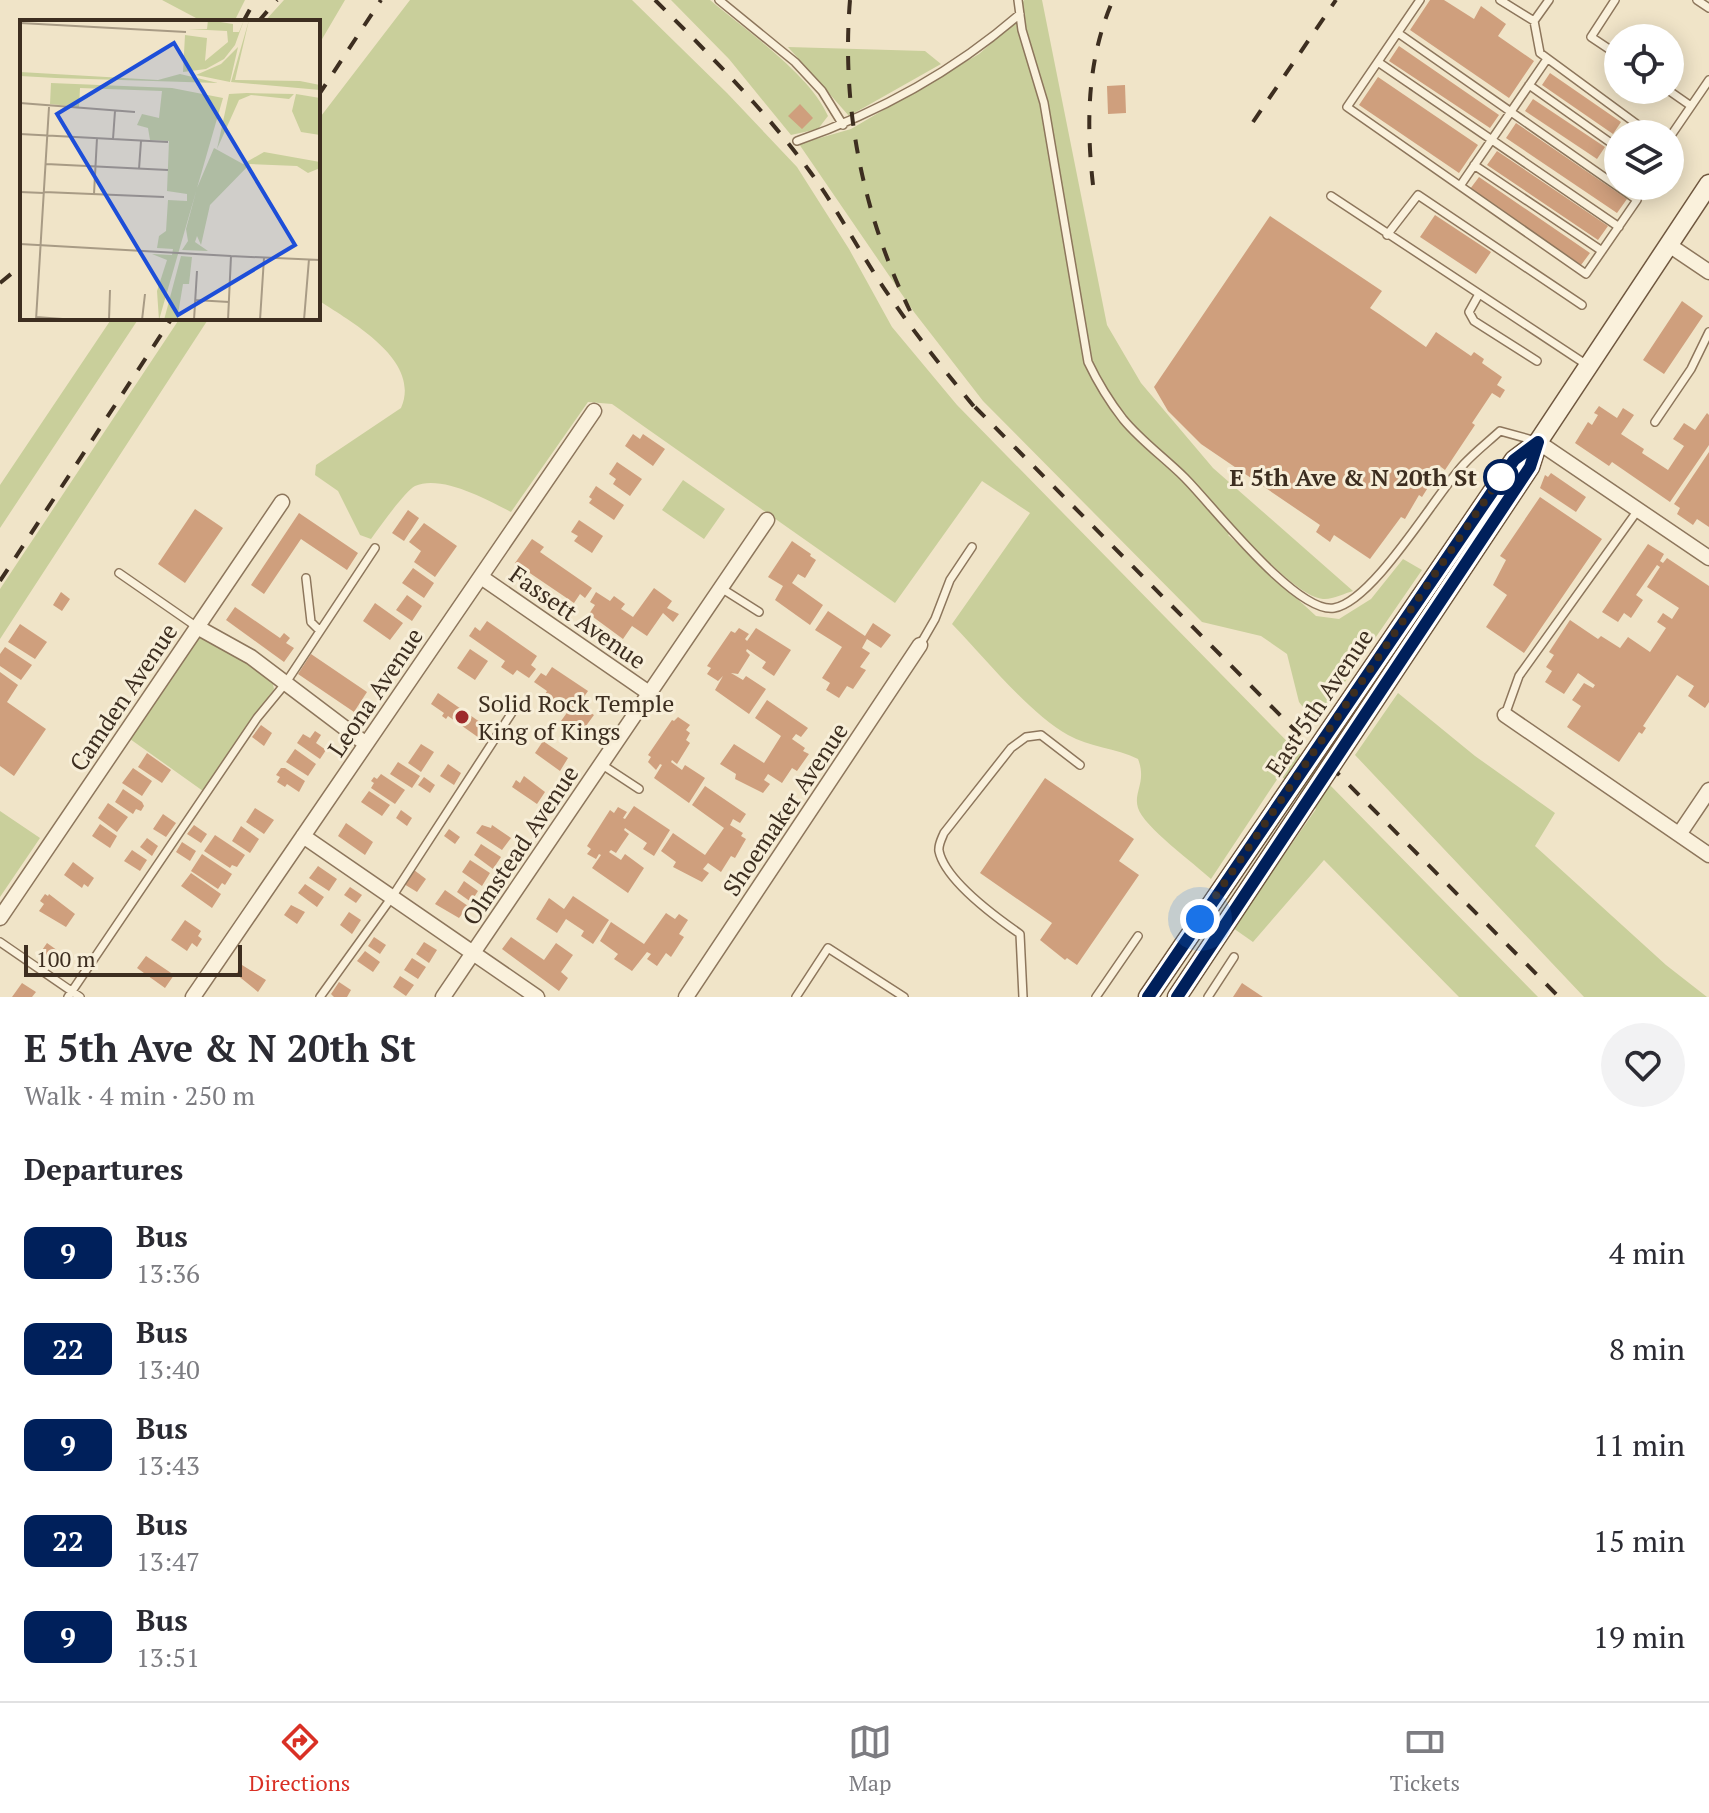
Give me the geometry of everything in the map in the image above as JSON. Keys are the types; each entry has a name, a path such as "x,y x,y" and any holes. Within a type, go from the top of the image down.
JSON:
{"main road":[{"name":"East 5th Avenue","path":"1177,997 1530,467 1538,442 1709,184"},
{"name":"East 5th Avenue","path":"1148,997 1514,460 1538,442"}],"street":[{"path":"1669,245 1709,272"},
{"name":"Leona Avenue","path":"193,997 594,411"},
{"path":"1538,442 1709,558"},
{"name":"Camden Avenue","path":"0,918 282,502"},
{"name":"Olmstead Avenue","path":"443,997 767,520"},
{"name":"Fassett Avenue","path":"481,577 649,693"},
{"path":"197,627 251,657 366,744"},
{"name":"Shoemaker Avenue","path":"686,997 920,645"},
{"path":"1505,715 1709,855"},
{"path":"1680,833 1709,790"},
{"path":"303,836 537,997"}],"lane":[{"path":"719,0 795,62 822,91 843,125"},
{"path":"1018,0 1044,103 1088,362 1101,388 1126,422 1187,480 1272,572 1315,604 1334,608 1353,599 1417,528 1463,465 1500,431 1538,442"},
{"path":"1420,0 1347,107 1586,274 1637,200"},
{"path":"1500,0 1534,21"},
{"path":"1549,0 1534,21 1540,53 1631,120"},
{"path":"1604,46 1591,37 1615,0"},
{"path":"1697,0 1709,8"},
{"path":"797,141 885,106 969,57 1020,14"},
{"path":"1398,33 1604,177"},
{"path":"1460,186 1547,59"},
{"path":"1378,62 1619,227"},
{"path":"1682,120 1709,80"},
{"path":"1529,85 1604,138"},
{"path":"1684,101 1691,106"},
{"path":"1474,165 1602,251"},
{"path":"1387,235 1418,195 1582,305"},
{"path":"1331,196 1589,366"},
{"path":"1479,294 1469,312 1474,321 1537,361"},
{"path":"1655,422 1691,369 1709,332"},
{"path":"1505,715 1519,676 1638,510"},
{"path":"920,645 935,619 950,580 972,547"},
{"path":"70,994 257,718 285,684 375,548"},
{"path":"119,573 197,627"},
{"path":"306,578 311,622 320,631"},
{"path":"721,588 759,612"},
{"path":"320,997 392,897 513,711"},
{"path":"1023,997 1020,934 984,910 954,876 939,853 939,846 944,833 1011,748 1026,737 1041,735 1080,765"},
{"path":"601,764 639,789"},
{"path":"1096,997 1138,936"},
{"path":"0,942 70,994 80,997"},
{"path":"796,997 828,948 904,997"},
{"path":"1208,997 1234,957"}],"green space":[{"path":"162,0 245,0 235,20 196,18"},
{"path":"284,0 345,0 320,43 320,20 266,20"},
{"path":"410,0 632,0 797,167 849,249 892,327 957,405 1538,997 1459,997 1324,860 1253,942 1233,928 1316,809 1279,774 1211,879 1149,825 1137,802 1141,780 1138,759 1076,739 1053,726 952,624 1030,513 982,481 895,603 612,404 588,402 511,512 464,490 426,483 415,486 405,495 371,539 360,535 338,491 315,475 316,465 401,408 405,390 402,374 380,344 320,301 320,117"},
{"path":"671,0 710,0 775,54 819,100 828,116 818,129 791,135 729,59"},
{"path":"1024,0 1042,0 1107,325 1141,383 1213,468 1353,591 1327,599 1313,596 1277,570 1236,529 1228,535 1316,616 1339,619 1371,599 1403,559 1422,570 1316,724 1299,702 1287,654 1261,636 1202,622 983,401 914,312 799,144 851,129 979,54 1011,26"},
{"path":"788,47 925,51 941,64 849,116"},
{"path":"111,320 138,320 0,528 0,485"},
{"path":"179,320 208,320 0,639 0,589"},
{"path":"683,480 725,509 704,539 662,510"},
{"path":"202,633 272,680 274,689 203,791 130,739"},
{"path":"1398,693 1475,756 1555,813 1535,846 1666,965 1707,997 1584,997 1355,755"},
{"path":"0,811 40,838 0,897"}],"building":[{"path":"1430,0 1444,0 1474,19 1481,6 1506,24 1498,36 1534,61 1509,98 1410,30"},
{"path":"1399,46 1499,115 1490,128 1389,61"},
{"path":"1550,73 1618,120 1604,120 1604,128 1542,85"},
{"path":"1378,77 1478,145 1459,173 1359,105"},
{"path":"1125,85 1126,113 1108,114 1107,86"},
{"path":"1533,99 1604,148 1597,159 1525,111"},
{"path":"800,104 813,118 802,129 788,116"},
{"path":"1516,123 1604,183 1604,200 1626,200 1617,213 1506,138"},
{"path":"1497,151 1608,226 1598,240 1487,165"},
{"path":"1479,177 1590,253 1581,265 1470,189"},
{"path":"1435,215 1491,252 1476,274 1420,237"},
{"path":"1270,216 1382,291 1370,308 1426,347 1436,332 1471,356 1474,352 1484,359 1482,363 1502,377 1497,385 1505,390 1500,398 1492,393 1445,470 1441,467 1422,497 1419,495 1405,519 1401,517 1370,559 1334,535 1330,542 1316,532 1320,525 1201,444 1168,411 1154,387"},
{"path":"1682,301 1703,316 1664,374 1643,360"},
{"path":"1599,406 1617,418 1623,408 1634,415 1621,434 1668,470 1684,446 1673,439 1684,423 1695,430 1707,413 1709,415 1709,445 1670,502 1612,462 1609,466 1575,443 1588,422 1592,425"},
{"path":"633,434 640,439 643,434 665,449 653,466 625,446"},
{"path":"1709,452 1709,527 1697,519 1693,525 1677,514 1680,508 1674,504"},
{"path":"617,462 642,479 630,496 613,484 616,479 609,474"},
{"path":"1551,473 1586,497 1576,512 1540,488 1545,475 1548,477"},
{"path":"596,486 624,505 614,520 589,503"},
{"path":"1540,497 1602,539 1524,653 1486,627 1507,595 1493,585 1506,560 1500,556"},
{"path":"195,509 223,528 185,583 158,564"},
{"path":"408,510 419,518 404,541 392,533"},
{"path":"299,513 358,553 347,570 301,539 264,594 251,585"},
{"path":"579,520 603,536 592,553 574,541 578,536 571,532"},
{"path":"424,523 457,546 435,577 414,562 421,551 409,542"},
{"path":"532,539 544,547 540,552 592,588 585,598 580,594 574,603 515,563"},
{"path":"792,541 816,560 805,578 798,574 792,583 823,605 810,625 775,600 783,586 768,577"},
{"path":"1648,544 1664,554 1660,561 1663,563 1667,558 1709,586 1709,702 1705,708 1688,696 1694,686 1677,675 1643,726 1646,728 1642,734 1639,732 1619,762 1567,727 1581,706 1572,700 1584,683 1593,688 1595,685 1578,673 1564,694 1545,682 1552,671 1546,667 1554,655 1549,652 1570,620 1598,639 1601,636 1620,648 1628,637 1650,652 1666,628 1657,622 1663,613 1672,619 1679,608 1647,587 1660,567 1657,565 1636,595 1643,600 1631,618 1624,613 1618,622 1602,612"},
{"path":"413,568 434,583 424,598 402,583"},
{"path":"654,588 672,601 667,608 679,614 673,622 663,613 647,636 632,626 623,639 589,614 595,605 590,602 596,592 610,601 614,596 625,604 621,609 633,617"},
{"path":"61,592 70,599 62,611 53,605"},
{"path":"407,595 422,606 412,621 396,610"},
{"path":"375,603 403,623 390,640 363,621"},
{"path":"235,607 280,638 284,633 290,638 286,643 294,648 284,662 226,620"},
{"path":"828,611 865,636 873,623 891,635 881,648 867,639 862,648 870,653 860,667 866,670 853,689 847,686 839,698 826,690 830,683 822,678 842,647 815,630"},
{"path":"487,621 537,656 531,665 536,669 529,678 517,670 513,675 501,667 505,661 469,636 475,627 480,631"},
{"path":"20,624 47,642 35,659 8,642"},
{"path":"739,628 749,634 745,639 747,641 756,628 791,650 774,676 762,668 766,662 747,649 750,655 738,674 731,673 743,680 746,676 766,689 749,714 715,690 723,676 718,681 707,674 711,668 707,666 731,631 735,633"},
{"path":"5,647 32,665 21,680 0,666 0,654"},
{"path":"470,649 488,661 475,680 457,668"},
{"path":"311,654 367,692 354,712 298,674"},
{"path":"552,667 588,691 578,705 594,715 580,734 561,721 571,707 559,699 556,704 544,696 547,691 534,682 541,673 546,676"},
{"path":"0,672 18,685 7,702 46,729 14,776 0,766"},
{"name":"Solid Rock Temple King of Kings","path":"438,693 490,729 482,740 448,716 446,719 442,716 444,713 431,704"},
{"path":"767,700 808,728 801,737 796,734 792,739 809,754 797,771 792,768 782,783 768,774 764,780 770,784 763,793 735,779 736,774 720,764 734,744 764,763 781,736 755,718"},
{"path":"678,717 690,725 686,730 690,733 686,740 690,743 677,764 671,762 682,770 685,765 705,778 689,803 654,778 662,765 656,770 648,762 651,757 648,755 672,720"},
{"path":"261,725 272,733 264,746 252,737"},
{"path":"315,731 321,735 316,743 326,750 320,759 297,743 303,734 310,738"},
{"path":"543,741 568,758 560,771 535,753"},
{"path":"421,744 434,752 421,772 408,763"},
{"path":"295,749 316,764 308,776 286,762"},
{"path":"147,753 171,770 162,783 138,767"},
{"path":"398,762 420,776 412,788 390,774"},
{"path":"448,764 461,773 454,785 440,776"},
{"path":"133,768 152,781 142,796 122,783"},
{"path":"281,768 305,781 299,792 277,782 280,777 276,775"},
{"path":"381,774 405,790 395,804 371,788 374,783 371,781"},
{"path":"524,776 545,792 537,804 512,787 516,780 520,783"},
{"path":"424,777 435,785 430,793 418,785"},
{"path":"1045,778 1134,839 1119,861 1139,875 1077,965 1067,958 1065,960 1040,940 1052,923 980,873"},
{"path":"705,786 746,814 740,823 733,819 730,825 743,833 741,836 746,839 735,858 731,856 721,872 708,863 703,869 709,873 702,882 673,867 676,862 661,851 673,833 705,855 724,828 692,805"},
{"path":"123,789 142,802 144,806 141,811 136,809 133,814 115,802"},
{"path":"369,791 390,805 382,816 361,802"},
{"path":"108,803 128,817 117,832 98,818"},
{"path":"634,806 670,830 654,856 643,849 647,843 625,828 629,834 616,853 609,852 621,860 625,854 644,868 628,893 592,868 601,855 596,859 587,854 591,849 587,846 610,810 614,813 618,807 627,812 625,819"},
{"path":"255,808 274,820 264,834 246,822"},
{"path":"401,810 412,818 407,826 396,818"},
{"path":"163,814 176,823 166,837 153,829"},
{"path":"346,823 373,842 365,855 338,836"},
{"path":"100,824 117,836 110,848 92,836"},
{"path":"194,825 207,834 201,843 187,834"},
{"path":"482,825 491,828 492,825 511,838 502,850 476,833"},
{"path":"241,826 259,839 250,853 232,841"},
{"path":"449,829 460,837 455,844 444,836"},
{"path":"215,835 245,855 237,867 232,865 230,868 204,851"},
{"path":"147,838 158,846 152,856 140,847"},
{"path":"182,842 196,851 190,861 176,852"},
{"path":"481,844 501,857 493,869 474,855"},
{"path":"132,850 147,860 140,871 124,861"},
{"path":"202,854 232,874 225,885 222,883 218,889 191,871"},
{"path":"470,860 490,873 482,886 462,872"},
{"path":"73,862 94,878 88,887 84,884 82,888 64,875"},
{"path":"318,866 337,879 329,891 309,878"},
{"path":"414,870 426,879 417,892 404,884"},
{"path":"191,873 221,894 212,908 181,886"},
{"path":"464,881 478,891 471,902 457,892"},
{"path":"305,884 324,897 317,907 298,893"},
{"path":"350,887 362,895 356,903 344,895"},
{"path":"445,890 468,906 459,918 435,904"},
{"path":"45,894 75,914 66,927 39,911"},
{"path":"573,896 609,920 593,944 581,936 584,931 566,919 557,933 536,919 549,898 564,909"},
{"path":"291,905 305,912 297,924 284,915"},
{"path":"349,912 361,920 352,934 340,925"},
{"path":"666,913 675,919 679,914 688,920 679,934 684,937 671,957 666,953 657,966 647,959 651,954 647,952 632,971 614,959 618,954 600,941 611,922 644,944"},
{"path":"185,920 201,931 198,936 202,939 197,947 192,943 187,951 171,940"},
{"path":"374,937 386,945 380,954 368,946"},
{"path":"511,937 544,960 556,943 573,955 561,972 568,978 559,991 502,949"},
{"path":"424,942 437,950 429,963 416,954"},
{"path":"47,943 61,953 51,966 38,956"},
{"path":"365,951 380,962 373,972 357,961"},
{"path":"146,956 174,975 165,988 137,968"},
{"path":"412,958 426,967 418,979 404,970"},
{"path":"242,965 266,980 258,992 236,974"},
{"path":"400,976 414,985 406,996 393,987"},
{"path":"339,982 351,990 347,997 331,994"},
{"path":"22,983 36,992 32,997 12,997"},
{"path":"1242,983 1263,997 1233,997"}],"railway":[{"path":"244,20 255,0"},
{"path":"260,20 277,0"},
{"path":"320,93 381,0"},
{"path":"655,0 775,127 822,188 901,312 980,414"},
{"path":"850,0 849,81 859,160 880,237 910,311"},
{"path":"1093,185 1089,114 1093,68 1104,22 1113,0"},
{"path":"1253,122 1336,0"},
{"path":"0,283 20,267"},
{"path":"0,581 171,320"},
{"path":"975,407 1559,997"}],"bus line":[{"name":"9","path":"1148,997 1514,460 1538,442 1530,467 1177,997"}],"place":[{"name":"E 5th Ave & N 20th St","path":"1501,477"},
{"name":"Solid Rock Temple King of Kings","path":"462,717"}],"route":[{"path":"1200,919 1501,477"}]}
